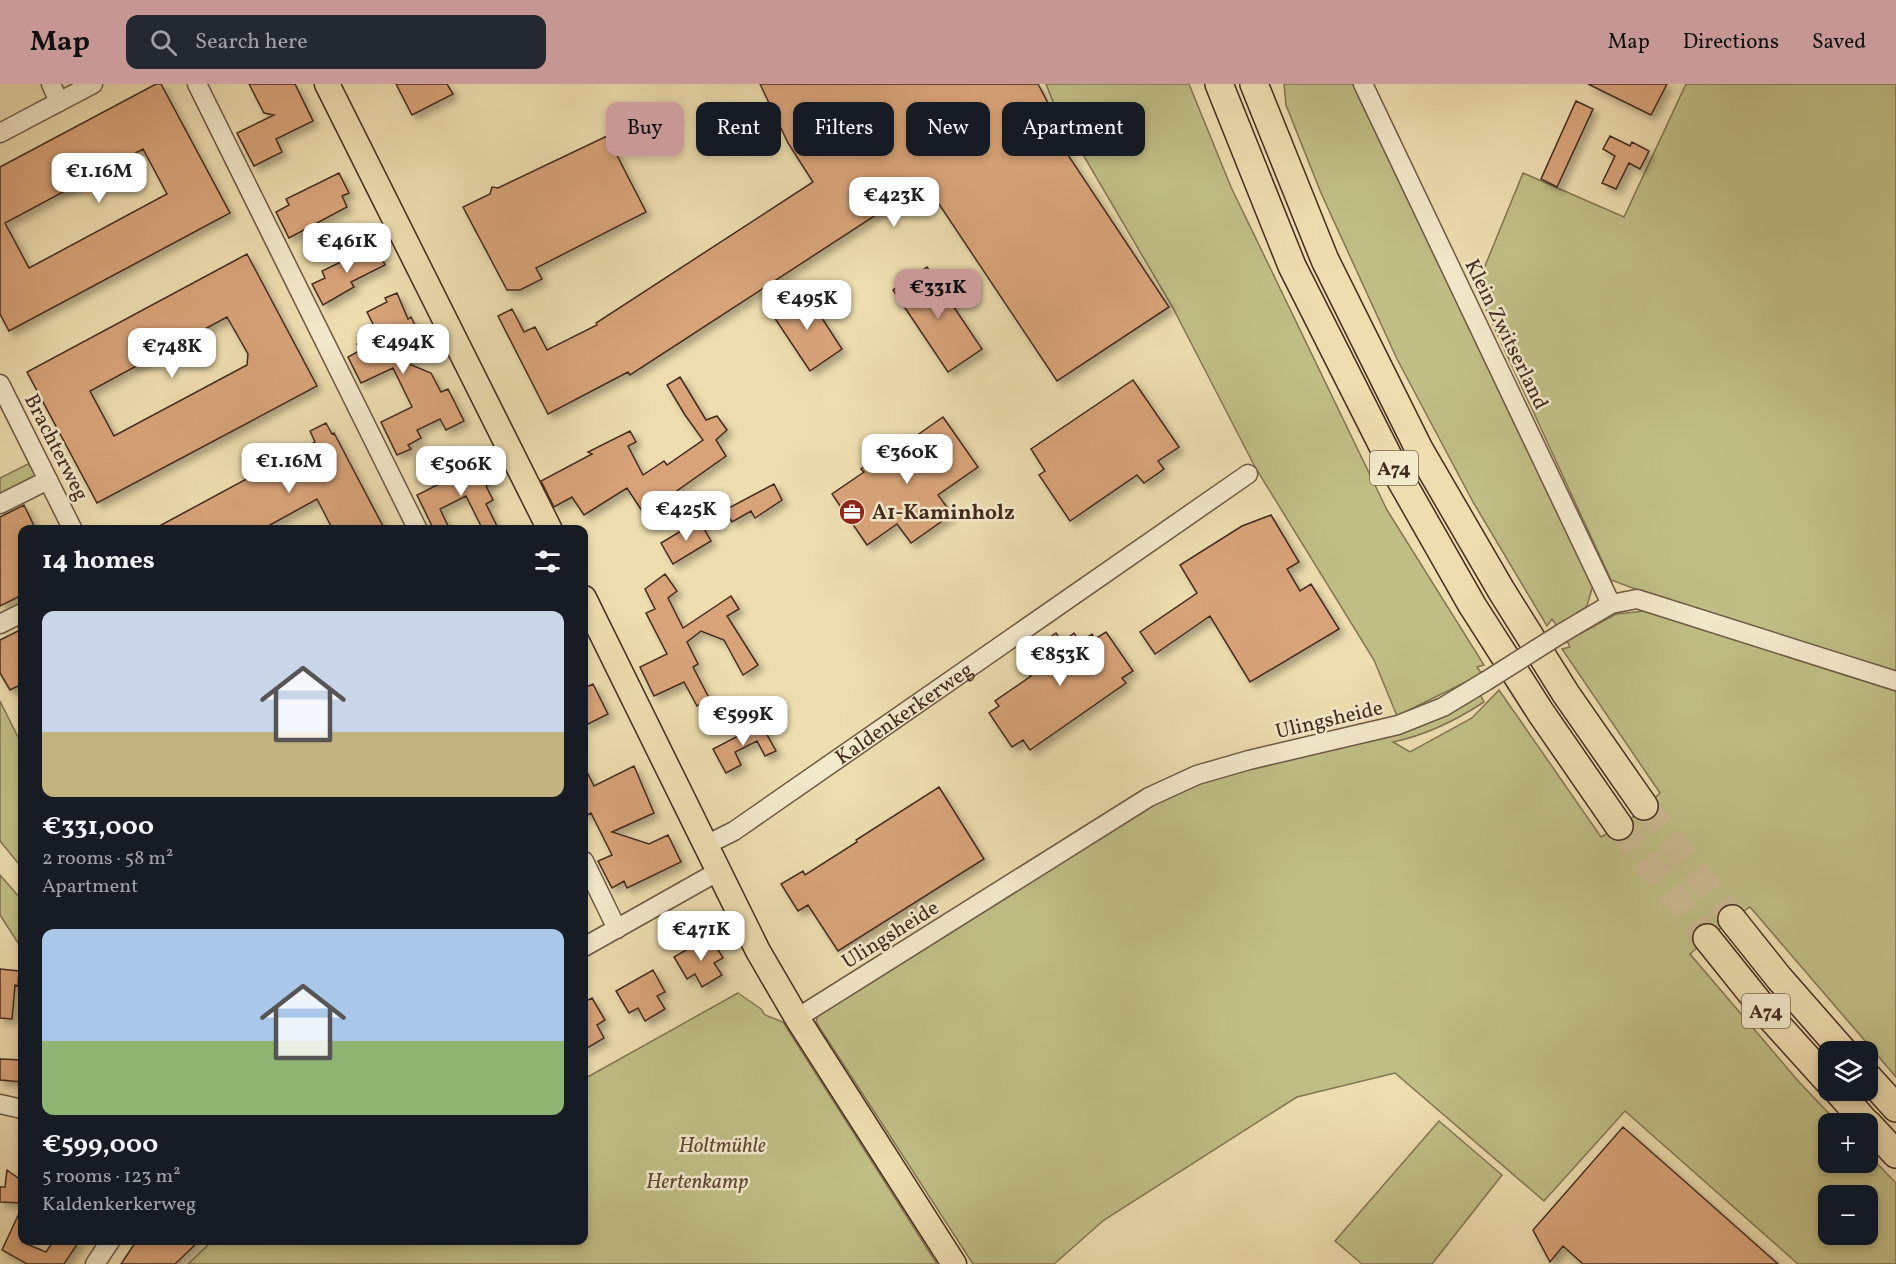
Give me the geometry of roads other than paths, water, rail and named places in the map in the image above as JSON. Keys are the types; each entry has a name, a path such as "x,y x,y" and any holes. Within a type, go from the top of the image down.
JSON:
{"highway":[{"name":"A74","path":"1219,84 1292,266 1394,468 1472,605 1541,713 1619,826"},
{"name":"A74","path":"1254,84 1325,260 1419,449 1501,590 1554,675 1644,806"},
{"name":"A74","path":"1732,919 1779,978 1834,1041"},
{"name":"A74","path":"1707,938 1772,1019 1818,1070"},
{"path":"1878,1088 1896,1108"},
{"path":"1847,1101 1857,1113"},
{"path":"1878,1135 1896,1154"}],"main road":[{"path":"327,84 547,525"},
{"path":"588,606 758,951 797,1018 954,1264"}],"street":[{"path":"51,84 59,102"},
{"path":"0,133 93,84"},
{"path":"197,84 416,525"},
{"name":"Klein Zwitserland","path":"1363,84 1611,604"},
{"name":"Brachterweg","path":"0,384 70,525"},
{"name":"Kaldenkerkerweg","path":"706,845 734,831 1248,474"},
{"path":"0,504 48,480"},
{"name":"Ulingsheide","path":"797,1018 1149,797 1197,775 1249,760 1398,725 1443,707 1611,604 1637,599 1896,681"},
{"path":"0,624 18,615"},
{"path":"588,869 617,929"},
{"path":"588,944 719,871"},
{"path":"0,1104 18,1108"},
{"path":"95,1264 108,1245"}],"tunnel":[{"path":"1644,806 1732,919"},
{"path":"1619,826 1707,938"}],"place":[{"name":"A1-Kaminholz","path":"852,512"}],"park label":[{"name":"Holtmühle","path":"722,1145"},
{"name":"Hertenkamp","path":"697,1181"}]}
